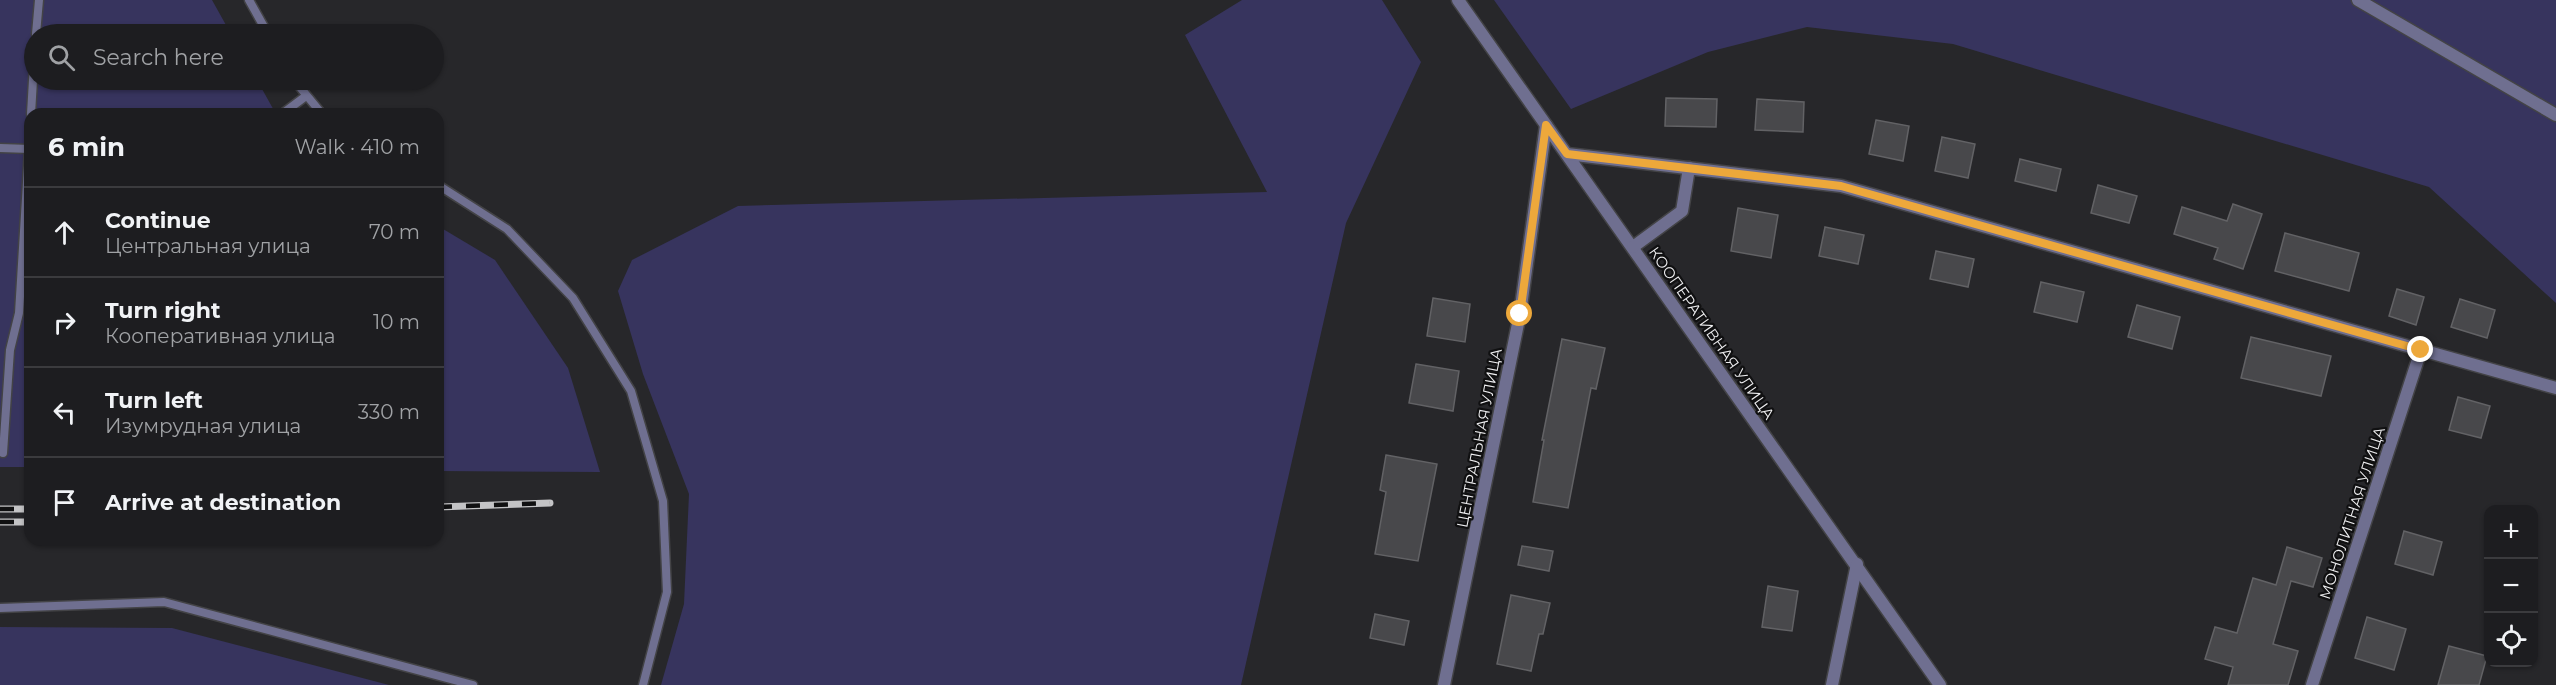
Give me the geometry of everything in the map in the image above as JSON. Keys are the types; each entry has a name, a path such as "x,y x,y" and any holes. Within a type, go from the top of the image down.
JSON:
{"street":[{"name":"КООПЕРАТИВНАЯ УЛИЦА","path":"1459,0 1940,685"},
{"path":"2358,0 2556,115"},
{"name":"ЦЕНТРАЛЬНАЯ УЛИЦА","path":"1444,685 1520,314 1546,125"},
{"path":"1567,154 1841,186 2556,388"},
{"path":"1633,248 1682,211 1689,168"},
{"name":"МОНОЛИТНАЯ УЛИЦА","path":"2312,685 2421,350"},
{"path":"1832,685 1857,564"}],"lane":[{"path":"37,24 39,0"},
{"path":"249,0 262,24"},
{"path":"31,108 32,90"},
{"path":"302,90 317,108"},
{"path":"290,108 306,96"},
{"path":"0,148 24,149"},
{"path":"444,189 507,229 573,298 631,392 663,501 667,592 643,685"},
{"path":"3,453 10,350 19,313 24,231"},
{"path":"0,608 164,602 473,685"}],"shaded area":[{"path":"0,0 212,0 225,24 24,24 24,90 263,90 273,108 24,108 24,467 0,467"},
{"path":"1242,0 1382,0 1421,62 1346,223 1241,685 661,685 684,604 689,494 643,374 618,291 632,260 738,206 1267,192 1185,35"},
{"path":"1494,0 2556,0 2556,303 2429,187 1953,44 1807,27 1708,52 1571,109"},
{"path":"444,230 495,260 568,368 600,472 444,471"},
{"path":"0,627 172,628 389,685 0,685"}],"building":[{"path":"1666,98 1717,99 1716,127 1665,126"},
{"path":"1757,99 1804,102 1803,132 1755,130"},
{"path":"1876,120 1909,126 1903,161 1869,154"},
{"path":"1942,137 1975,144 1968,178 1935,171"},
{"path":"2020,159 2061,169 2056,191 2015,181"},
{"path":"2098,185 2137,196 2129,223 2091,213"},
{"path":"2233,204 2262,214 2243,269 2214,259 2218,248 2174,234 2182,207 2227,221"},
{"path":"1738,208 1778,215 1771,258 1731,251"},
{"path":"1825,227 1864,235 1858,264 1819,256"},
{"path":"2285,233 2359,253 2349,291 2275,271"},
{"path":"1936,251 1974,259 1968,287 1930,279"},
{"path":"2041,282 2084,292 2077,322 2034,312"},
{"path":"2397,289 2424,297 2416,325 2389,316"},
{"path":"1433,298 1470,304 1465,342 1427,336"},
{"path":"2460,299 2495,310 2487,338 2451,327"},
{"path":"2137,305 2180,317 2172,349 2128,337"},
{"path":"2251,337 2331,356 2321,396 2241,378"},
{"path":"1562,339 1605,348 1596,389 1591,388 1568,508 1533,502 1544,440 1542,440"},
{"path":"1416,364 1459,371 1453,411 1409,403"},
{"path":"2458,397 2490,406 2481,438 2449,430"},
{"path":"1386,455 1437,464 1418,561 1375,554 1386,492 1380,490"},
{"path":"2404,531 2442,542 2433,575 2395,564"},
{"path":"1522,546 1553,551 1549,571 1518,565"},
{"path":"2287,547 2322,558 2313,587 2291,581 2273,644 2298,651 2288,685 2228,685 2233,667 2205,659 2215,627 2237,633 2253,578 2276,585"},
{"path":"1768,586 1798,591 1792,631 1762,627"},
{"path":"1511,595 1550,603 1543,634 1539,634 1531,671 1497,664"},
{"path":"1375,614 1409,621 1404,645 1370,638"},
{"path":"2367,617 2406,629 2394,670 2355,658"},
{"path":"2449,646 2484,655 2484,667 2479,685 2438,685"}],"railway":[{"path":"444,507 550,503"},
{"path":"0,509 24,509"},
{"path":"0,522 24,522"}],"route":[{"path":"1520,314 1546,125 1567,154 1841,186 2421,350"}]}
